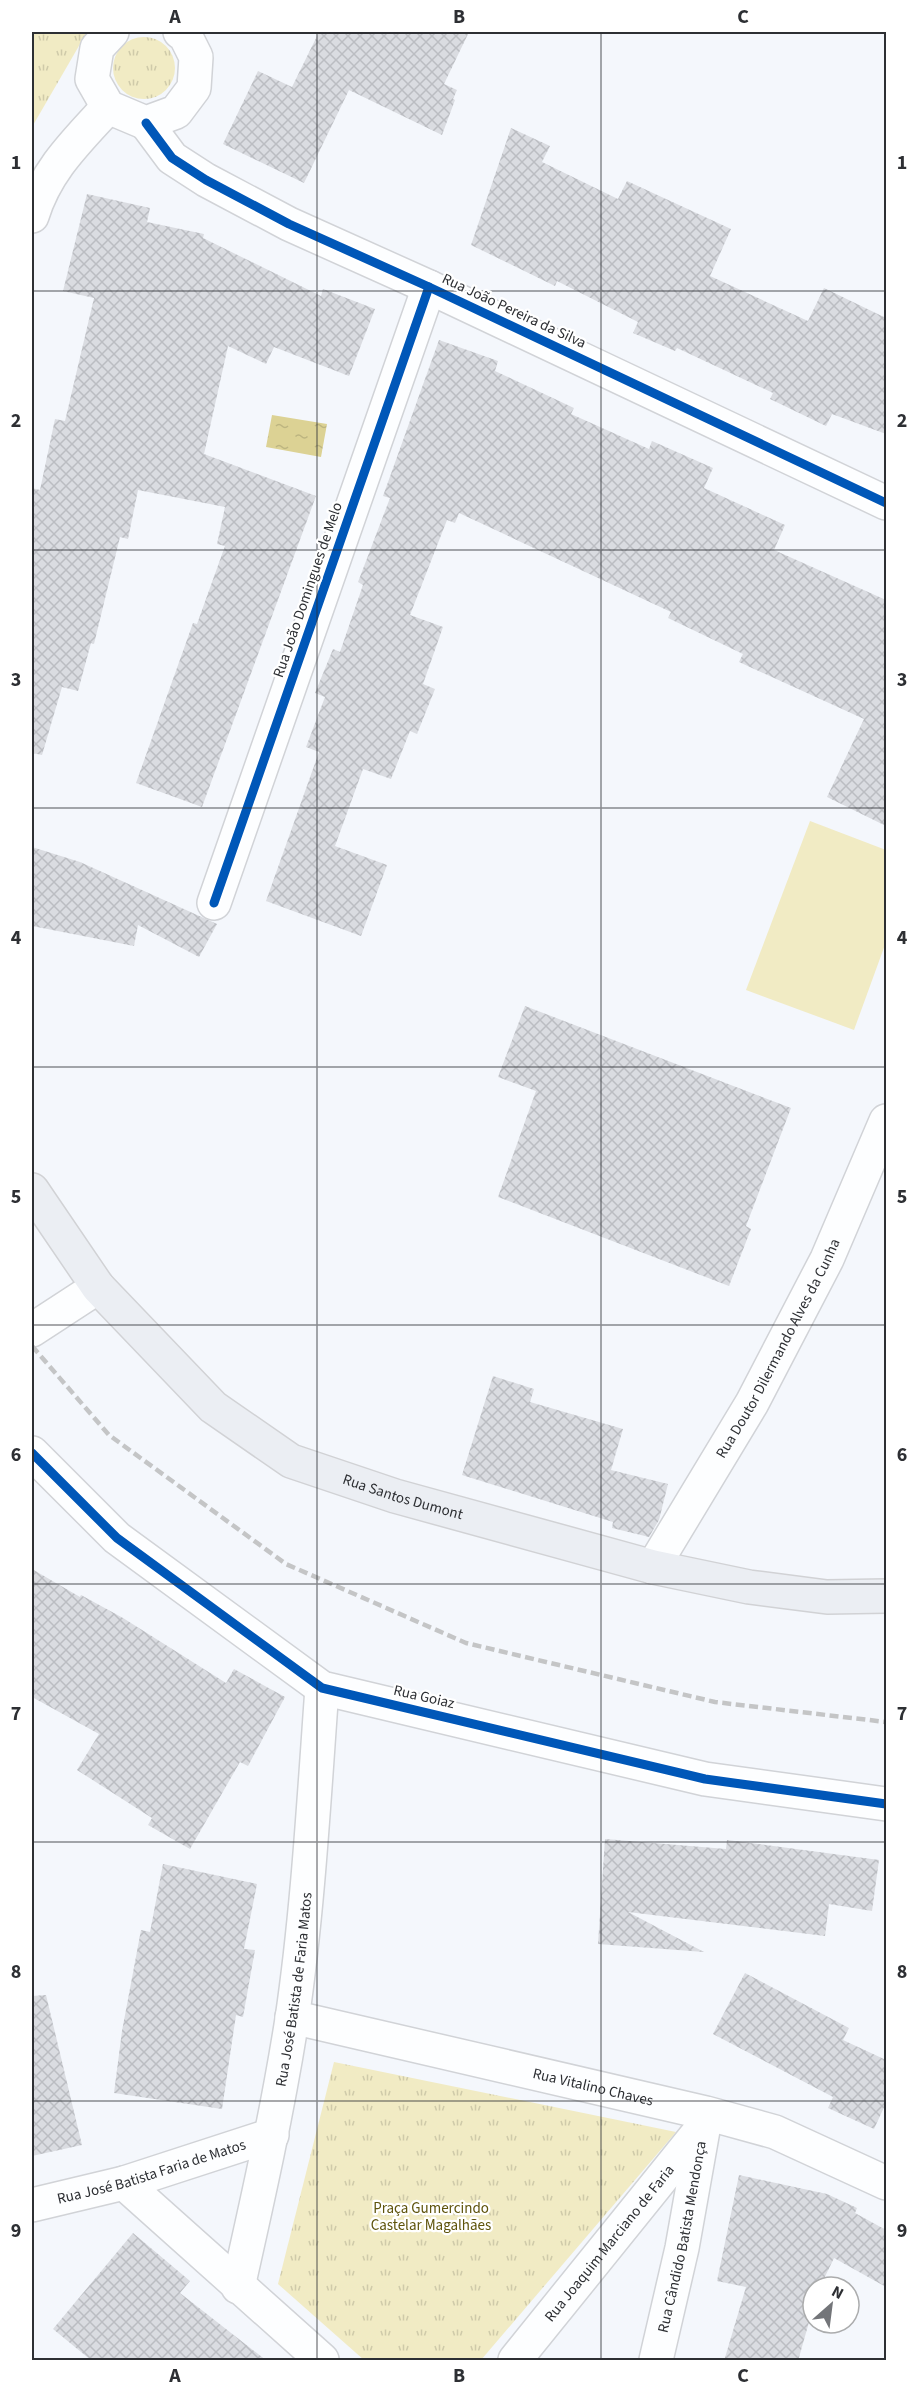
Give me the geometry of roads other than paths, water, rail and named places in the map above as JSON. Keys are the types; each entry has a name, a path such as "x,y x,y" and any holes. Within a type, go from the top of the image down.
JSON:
{"main road":[{"name":"Rua Santos Dumont","path":"32,1191 98,1287 213,1407 291,1461 395,1496 653,1567 749,1587 827,1597 886,1596"}],"street":[{"path":"112,32 97,48 93,79 108,107 146,123 176,112 194,88 196,40"},
{"path":"32,216 39,191 68,151 108,107"},
{"name":"Rua João Pereira da Silva","path":"146,123 172,158 206,180 289,224 429,287 886,503"},
{"name":"Rua João Domingues de Melo","path":"214,903 429,287"},
{"name":"Rua Doutor Dilermando Alves da Cunha","path":"653,1567 757,1392 827,1259 886,1121"},
{"path":"32,1330 98,1287"},
{"name":"Rua Goiaz","path":"32,1453 117,1538 322,1688 705,1779 886,1804"},
{"name":"Rua José Batista de Faria Matos","path":"238,2287 272,2135 292,2017 310,1856 322,1688"},
{"name":"Rua Vitalino Chaves","path":"292,2017 704,2120 776,2132 886,2183"},
{"name":"Rua Joaquim Marciano de Faria","path":"515,2361 704,2120"},
{"name":"Rua Cândido Batista Mendonça","path":"656,2361 682,2248 704,2120"},
{"name":"Rua José Batista Faria de Matos","path":"32,2205 124,2183 272,2135"},
{"path":"124,2183 322,2361"}],"water":[{"path":"272,415 327,424 321,457 266,447"}],"railway":[{"path":"32,1346 109,1435 286,1564 466,1643 715,1702 886,1722"}],"park label":[{"name":"Praça Gumercindo Castelar Magalhães","path":"431,2216"}]}
